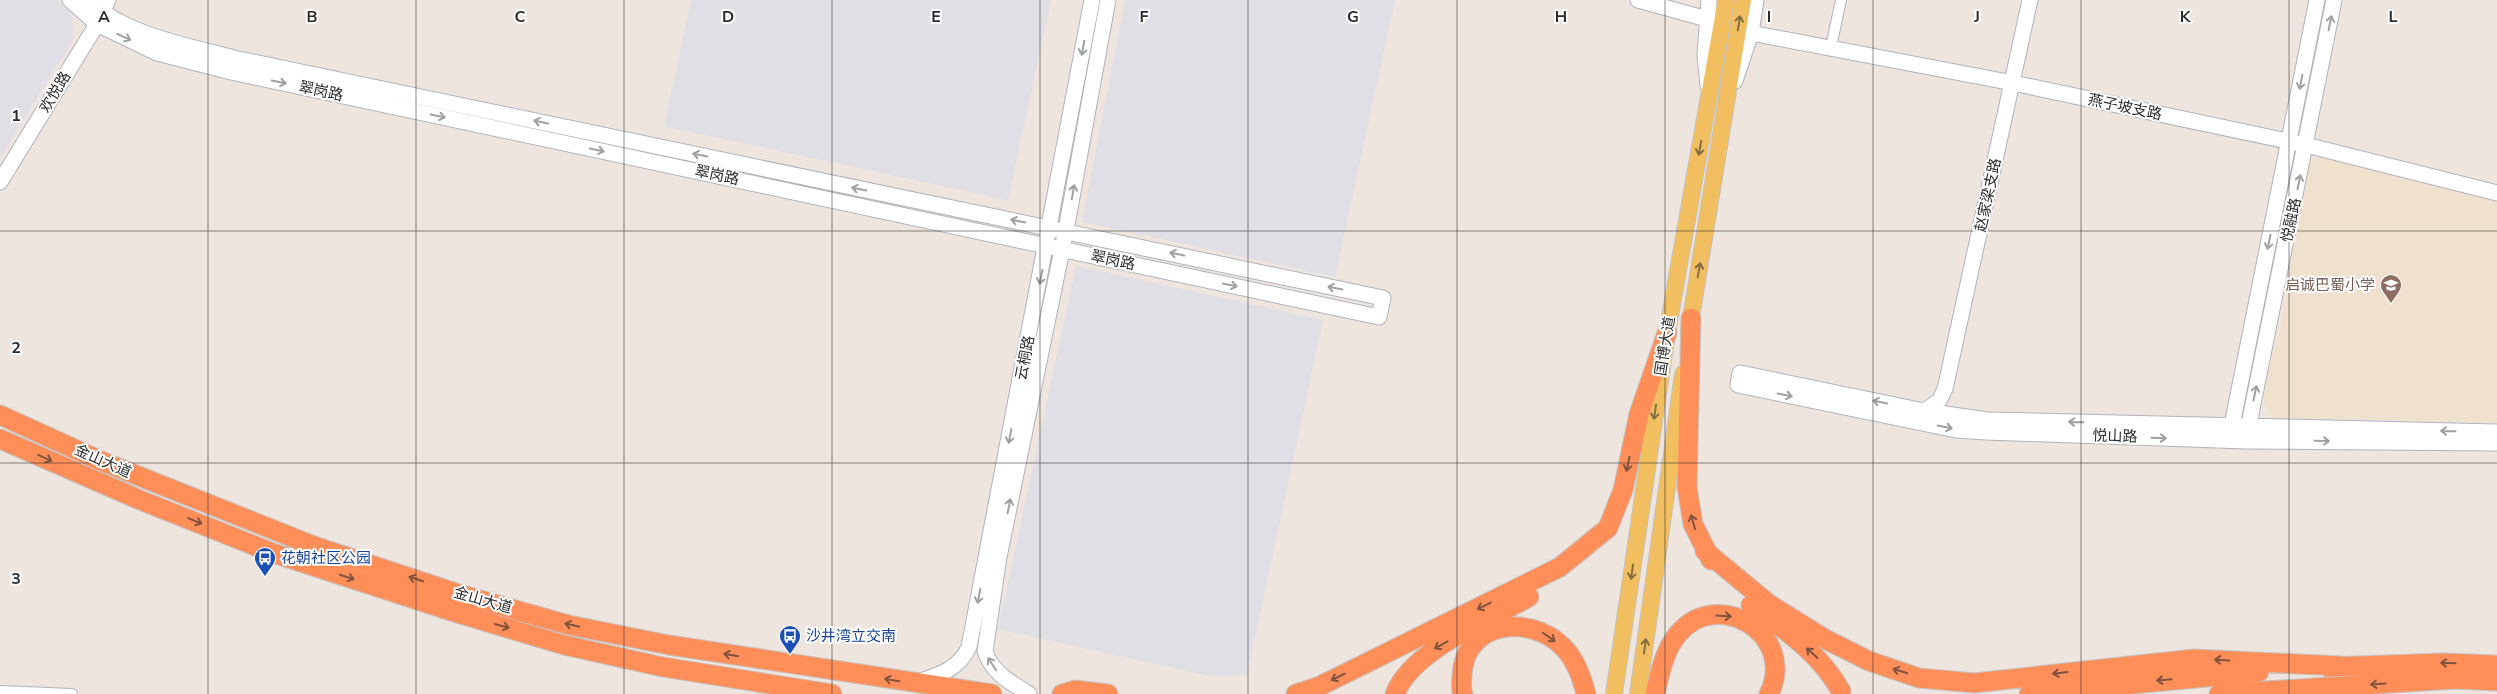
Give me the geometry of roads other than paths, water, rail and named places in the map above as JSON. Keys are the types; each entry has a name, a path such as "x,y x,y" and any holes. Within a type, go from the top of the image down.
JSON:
{"highway":[{"path":"1691,318 1686,487 1693,524 1705,551 1724,579 1751,604 1811,651 1828,669 1841,691"},
{"path":"1397,688 1415,664 1434,650 1567,576 1589,555 1608,528 1623,490 1639,414 1667,333"},
{"name":"金山大道","path":"0,413 101,462 314,546 460,594 569,625 651,641 992,694"},
{"name":"金山大道","path":"0,440 21,447 140,500 273,553 457,613 564,645 654,665 832,694"},
{"path":"1296,694 1320,686 1560,567 1608,528"},
{"path":"1705,551 1769,604 1825,639 1869,661 1919,678 1974,683 2194,659 2341,666"},
{"path":"1655,694 1662,665 1670,645 1680,632 1696,620 1719,614 1739,617 1758,629 1772,647 1777,664 1776,681 1770,694"},
{"path":"1463,694 1462,668 1470,649 1489,633 1502,627 1520,626 1544,632 1563,646 1577,667 1586,694"},
{"path":"2029,694 2341,666 2444,663 2497,665"},
{"path":"2218,694 2455,679 2497,681"},
{"path":"1062,694 1075,690 1108,694"}],"main road":[{"name":"翠岗路","path":"70,0 102,13 162,38 234,58 1066,230 1383,298 1379,317 230,72 157,53 102,13 87,0"},
{"name":"云桐路","path":"914,683 953,668 964,658 969,647 1047,245 1092,0"},
{"name":"云桐路","path":"1029,694 998,673 989,663 985,650 1001,548 1066,230 1108,0"},
{"path":"1638,0 1707,19"},
{"path":"1709,0 1705,55 1709,100"},
{"name":"国博大道","path":"1614,694 1667,333 1726,0"},
{"name":"国博大道","path":"1638,694 1691,318 1743,0"},
{"path":"1727,106 1751,33 1756,0"},
{"name":"赵家梁支路","path":"1945,389 2030,0"},
{"name":"悦融路","path":"2230,433 2290,142 2317,0"},
{"name":"悦融路","path":"2247,433 2334,0"},
{"name":"欢悦路","path":"0,182 102,13"},
{"name":"燕子坡支路","path":"1751,33 2012,83 2306,145 2497,193"},
{"name":"悦山路","path":"2230,433 1988,420 1924,411 1739,379 1956,430 2230,433 2497,432"},
{"path":"1924,411 1939,401 1945,389"},
{"path":"1945,389 1950,408 1958,416"},
{"name":"悦山路","path":"2247,433 2497,443"}],"street":[{"path":"1831,48 1842,0"},
{"path":"0,691 72,694"}],"place":[{"name":"启诚巴蜀小学","path":"2391,304"},
{"name":"花朝社区公园","path":"265,577"},
{"name":"沙井湾立交南","path":"790,655"}]}
